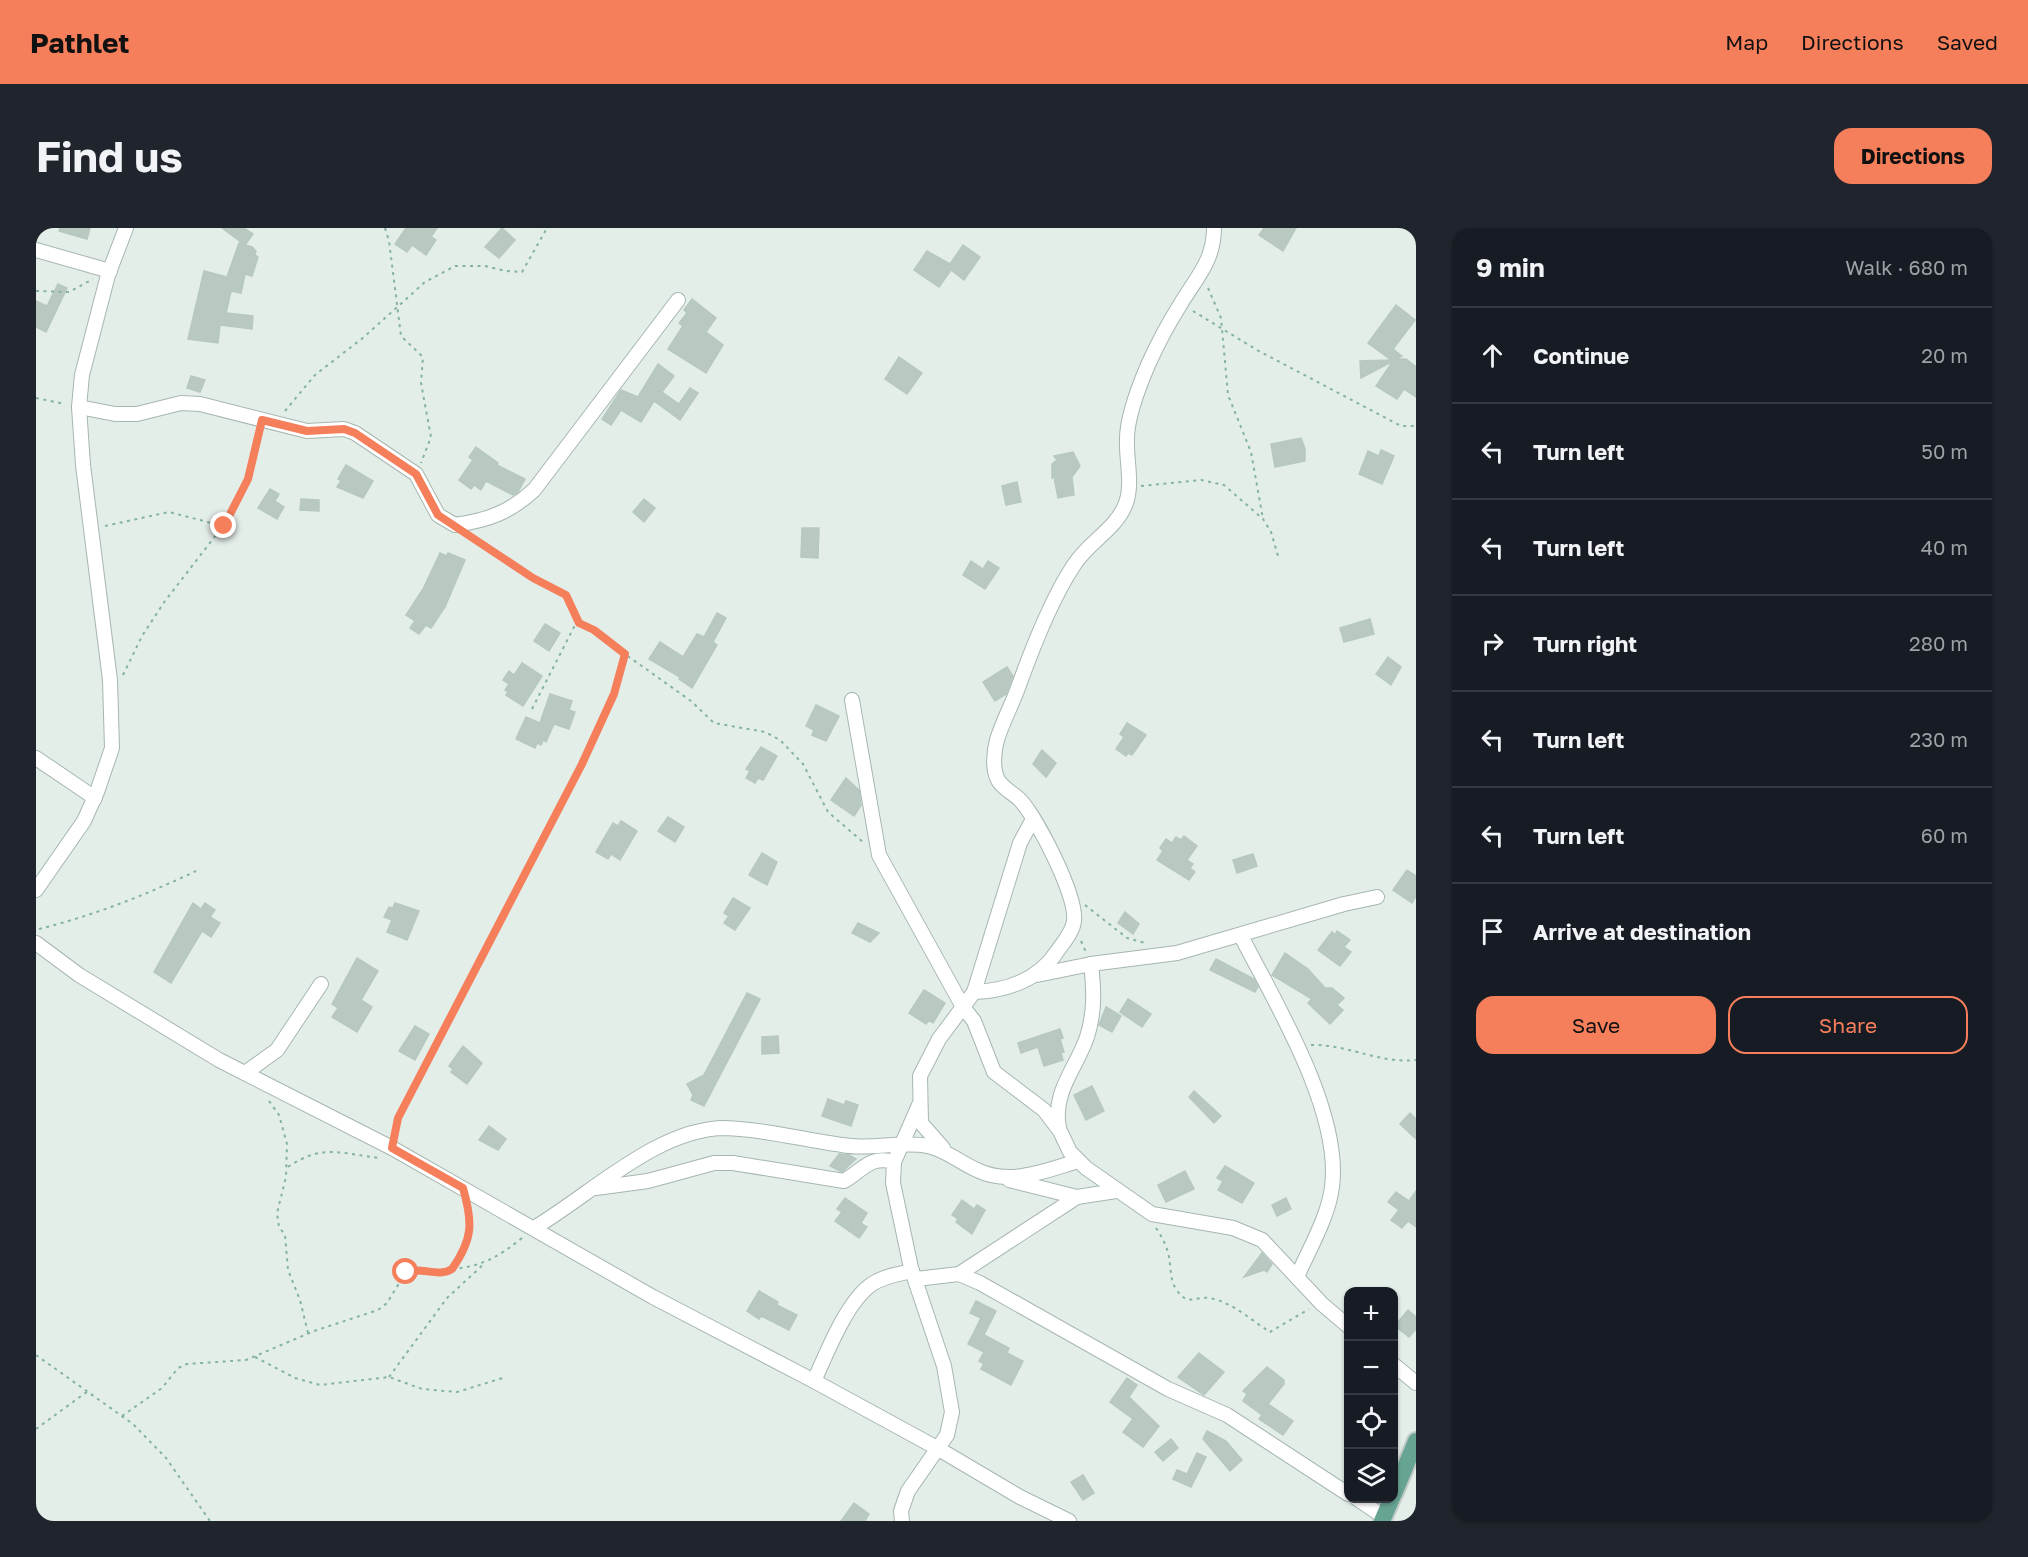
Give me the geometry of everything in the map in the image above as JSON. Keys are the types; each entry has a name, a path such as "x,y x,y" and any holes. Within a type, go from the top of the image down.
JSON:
{"main road":[{"path":"1398,1484 1416,1441"},
{"path":"1383,1519 1390,1503"}],"street":[{"path":"36,890 84,821 95,798 111,748 110,680 90,529 79,406 82,375 109,273 126,228"},
{"path":"1037,975 1054,956 1074,921 1070,896 1053,854 1033,819 1021,801 998,780 994,765 996,743 1041,633 1074,565 1118,519 1126,502 1129,486 1127,437 1134,407 1147,367 1180,303 1208,264 1214,242 1214,228"},
{"path":"36,250 109,273"},
{"path":"79,406 115,414 137,414 181,403 200,404 307,431 349,431 416,474 438,515 455,525 475,522 516,507 534,490 678,300"},
{"path":"852,700 879,855 963,1007 974,1021 994,1072 1044,1110 1060,1131 1070,1152 1116,1191 1161,1216 1250,1233 1274,1250 1322,1304 1344,1323"},
{"path":"36,758 95,798"},
{"path":"949,1154 927,1132 920,1117 920,1076 927,1059 974,992 1020,843 1033,819"},
{"path":"974,992 1005,987 1037,975 1091,964 1158,955 1241,936 1344,904 1377,897"},
{"path":"1241,936 1296,1045 1325,1119 1332,1173 1329,1200 1296,1277"},
{"path":"36,943 79,975 245,1073 395,1150 653,1297 814,1381 937,1448 1020,1497 1069,1521"},
{"path":"1060,1131 1057,1107 1061,1090 1082,1051 1094,1013 1091,964"},
{"path":"245,1073 277,1050 321,984"},
{"path":"902,1521 901,1511 908,1491 949,1429 952,1412 944,1366 914,1275 893,1183 894,1162 919,1105"},
{"path":"534,1228 626,1166 657,1148 703,1130 784,1133 843,1146 930,1147 949,1154 977,1170 1077,1197 1116,1191"},
{"path":"596,1188 623,1186 714,1163 733,1163 844,1181 870,1161 886,1159 894,1162"},
{"path":"1004,1179 1078,1161"},
{"path":"959,1274 1077,1197"},
{"path":"814,1381 834,1339 861,1293 873,1283 914,1275 959,1274 1090,1343 1168,1389 1227,1415 1344,1491"},
{"path":"1398,1368 1416,1383"},
{"path":"1362,1503 1383,1519"}],"path":[{"path":"385,228 389,241 401,336 423,357 421,383 431,426 429,446 416,474"},
{"path":"123,676 142,636 159,609 224,526 248,479 269,421 315,375 364,337 396,305 425,282 455,266 485,266 522,272 547,228"},
{"path":"1208,264 1208,286 1221,318 1228,395 1251,452 1263,519"},
{"path":"36,291 56,294 69,292 109,273"},
{"path":"1180,303 1221,329 1401,426 1416,426"},
{"path":"36,398 79,406"},
{"path":"1129,486 1212,481 1224,485 1263,519 1271,532 1278,556"},
{"path":"90,529 169,512 224,526"},
{"path":"455,525 533,578 566,595 579,623 594,630 691,701 714,723 765,732 780,740 803,764 828,812 879,855"},
{"path":"532,709 574,627 579,623"},
{"path":"287,1168 306,1156 324,1151 351,1152 378,1158 390,1157 395,1150 398,1118 587,754 614,694 625,654"},
{"path":"36,930 75,920 160,888 196,871"},
{"path":"1070,896 1095,911 1127,938 1153,946 1158,955"},
{"path":"1074,921 1091,964"},
{"path":"1296,1045 1332,1045 1388,1061 1416,1060"},
{"path":"267,1098 279,1115 284,1129 287,1168 277,1213 286,1241 288,1270 300,1300 308,1333"},
{"path":"452,1269 469,1239 468,1208 463,1188"},
{"path":"1143,1208 1166,1246 1176,1288 1187,1299 1194,1301 1209,1298 1236,1310 1273,1332 1285,1321 1322,1304"},
{"path":"389,1377 447,1298 485,1263 506,1251 534,1228"},
{"path":"122,1416 162,1388 178,1368 187,1364 255,1357 308,1333 378,1310 387,1303 406,1272 417,1269 441,1273 485,1263"},
{"path":"36,1355 122,1416 166,1458 210,1521"},
{"path":"255,1357 295,1378 320,1385 389,1377 422,1389 457,1392 506,1377"},
{"path":"36,1429 88,1391"}],"building":[{"path":"60,228 90,228 87,239 59,231"},
{"path":"222,228 244,228 253,234 245,245"},
{"path":"406,228 437,228 431,237 436,240 426,255 412,245 407,252 395,244"},
{"path":"502,228 515,240 499,258 485,247"},
{"path":"1264,228 1296,228 1283,251 1259,235"},
{"path":"239,243 252,247 258,257 252,276 245,274 241,293 231,291 226,313 253,316 252,329 220,325 218,343 188,339 204,271 227,277"},
{"path":"963,245 980,257 964,280 951,270 939,287 914,270 927,251 950,264"},
{"path":"58,284 67,288 46,332 36,327 36,301 47,306"},
{"path":"692,299 716,318 706,332 723,345 706,373 668,349 683,326 679,323 687,313 684,310"},
{"path":"1396,305 1415,320 1393,349 1402,356 1395,359 1406,359 1416,367 1416,397 1404,389 1397,399 1376,386 1393,361 1361,378 1360,361 1391,360 1368,343"},
{"path":"899,357 922,373 907,394 885,379"},
{"path":"658,364 674,376 662,392 679,404 690,388 698,393 680,420 654,401 641,422 621,410 611,425 602,419 621,390 638,397"},
{"path":"191,376 205,380 200,392 187,388"},
{"path":"1301,438 1305,449 1305,461 1275,467 1271,444"},
{"path":"476,447 498,463 497,465 525,479 518,492 513,495 486,481 481,490 474,485 471,489 459,480 473,460 469,457"},
{"path":"1381,450 1394,456 1382,484 1359,474 1368,451 1379,456"},
{"path":"1073,452 1080,466 1072,477 1074,495 1058,498 1054,477 1052,478 1052,464 1057,460 1054,456"},
{"path":"346,465 373,481 363,498 337,487 341,481 338,479"},
{"path":"1017,482 1021,502 1006,505 1002,486"},
{"path":"270,489 279,494 275,501 284,507 277,519 258,508"},
{"path":"301,499 319,500 319,511 300,510"},
{"path":"644,499 655,508 644,522 633,512"},
{"path":"802,528 819,528 818,558 801,557"},
{"path":"440,553 446,556 448,553 465,560 445,607 431,628 426,625 419,634 410,628 415,621 406,615 423,589"},
{"path":"971,561 983,569 988,561 999,568 985,589 963,575"},
{"path":"717,613 726,618 713,642 717,645 692,688 679,679 680,677 649,659 660,642 683,657 697,634 704,637"},
{"path":"1370,619 1374,634 1344,642 1340,628"},
{"path":"545,624 560,633 549,651 534,641"},
{"path":"1388,657 1401,667 1391,685 1376,674"},
{"path":"522,663 542,676 523,706 506,695 508,692 505,690 509,684 503,680 509,671 514,675"},
{"path":"1007,667 1013,676 1006,694 995,701 983,682"},
{"path":"550,694 572,701 569,710 575,712 569,729 554,724 546,742 543,740 541,745 537,743 535,748 516,739 526,717 540,723"},
{"path":"816,705 839,716 826,741 812,735 814,730 806,726"},
{"path":"1127,723 1146,735 1132,755 1128,753 1126,756 1116,749 1124,737 1120,734"},
{"path":"761,747 777,756 763,780 758,778 755,783 746,778 750,771 746,769"},
{"path":"1042,750 1056,763 1046,777 1033,764"},
{"path":"846,778 859,790 861,805 854,816 831,800"},
{"path":"668,817 684,827 675,842 658,831"},
{"path":"621,821 637,831 620,860 611,854 608,859 596,852 613,823 618,826"},
{"path":"1184,836 1197,846 1187,860 1193,864 1190,868 1195,872 1189,880 1157,860 1163,851 1160,848 1166,839 1172,843 1176,837 1181,840"},
{"path":"762,853 777,862 767,885 749,875"},
{"path":"1253,854 1257,866 1237,873 1233,860"},
{"path":"1407,870 1416,876 1416,896 1412,903 1393,890"},
{"path":"733,898 750,908 735,930 724,923 729,916 724,913"},
{"path":"193,903 201,909 205,903 215,910 210,917 220,923 211,937 202,931 171,983 154,972"},
{"path":"395,903 419,911 407,940 387,932 392,920 384,917 389,907 393,908"},
{"path":"1125,912 1139,924 1133,934 1118,923"},
{"path":"858,923 879,933 870,942 852,933"},
{"path":"1337,931 1350,940 1344,947 1351,952 1340,966 1318,950 1332,932 1335,935"},
{"path":"1285,953 1308,969 1325,988 1332,988 1344,998 1337,1005 1343,1010 1330,1024 1308,1003 1312,999 1272,975"},
{"path":"357,958 378,971 361,1000 372,1007 357,1032 332,1017 338,1008 332,1004"},
{"path":"1216,959 1254,979 1258,987 1255,992 1210,970"},
{"path":"924,990 945,1003 933,1023 929,1020 926,1024 909,1013"},
{"path":"747,993 760,999 704,1106 691,1100 693,1095 687,1084 704,1075"},
{"path":"1128,999 1151,1014 1142,1027 1120,1012"},
{"path":"1106,1007 1121,1016 1112,1032 1099,1025"},
{"path":"415,1026 429,1034 415,1060 399,1051"},
{"path":"1060,1029 1063,1038 1060,1039 1064,1052 1061,1053 1063,1060 1044,1066 1038,1047 1021,1053 1018,1043"},
{"path":"778,1036 779,1053 762,1054 762,1037"},
{"path":"463,1046 482,1063 467,1084 451,1072 453,1069 449,1066"},
{"path":"1092,1086 1104,1111 1086,1120 1074,1095"},
{"path":"1194,1091 1221,1116 1214,1123 1189,1097"},
{"path":"828,1099 844,1105 846,1101 858,1105 851,1126 822,1116"},
{"path":"1410,1113 1416,1119 1416,1139 1400,1124"},
{"path":"489,1126 506,1139 498,1150 479,1140"},
{"path":"839,1154 849,1155 856,1159 842,1172 830,1166"},
{"path":"1225,1166 1254,1183 1242,1203 1218,1190 1223,1181 1217,1178"},
{"path":"1185,1171 1194,1189 1166,1202 1158,1185"},
{"path":"1416,1191 1416,1227 1408,1221 1402,1228 1391,1220 1399,1210 1388,1202 1396,1192 1409,1201"},
{"path":"845,1198 867,1213 861,1223 867,1227 859,1238 835,1221 842,1212 837,1209"},
{"path":"1286,1198 1291,1209 1277,1216 1272,1205"},
{"path":"962,1200 974,1209 977,1205 985,1210 972,1234 956,1222 958,1219 952,1215"},
{"path":"1262,1253 1272,1264 1267,1272 1264,1270 1244,1277"},
{"path":"759,1291 778,1302 777,1305 797,1315 789,1330 761,1316 759,1319 747,1311"},
{"path":"976,1301 996,1311 984,1335 1009,1348 1007,1353 1023,1361 1011,1385 981,1369 984,1364 979,1361 984,1352 968,1344 981,1318 970,1313"},
{"path":"1408,1310 1416,1317 1416,1329 1409,1337 1398,1328 1398,1322"},
{"path":"1199,1353 1224,1372 1204,1395 1178,1377"},
{"path":"1267,1367 1284,1380 1284,1384 1268,1404 1293,1421 1283,1435 1259,1419 1262,1415 1243,1401 1247,1394 1243,1391"},
{"path":"1127,1378 1137,1385 1129,1397 1159,1426 1143,1447 1123,1432 1133,1419 1110,1402"},
{"path":"1207,1431 1226,1441 1242,1460 1230,1471 1203,1439"},
{"path":"1171,1439 1178,1448 1163,1461 1155,1452"},
{"path":"1197,1453 1206,1457 1191,1487 1173,1479 1177,1470 1187,1474"},
{"path":"1083,1475 1094,1493 1083,1500 1071,1482"},
{"path":"854,1503 869,1514 865,1521 841,1521"}],"route":[{"path":"224,526 248,479 262,420 307,431 344,429 355,433 416,474 438,515 512,561 533,578 566,595 579,623 594,630 625,654 614,694 582,764 398,1118 392,1148 463,1188 470,1226 469,1239 452,1269 441,1273 417,1269 406,1272"}]}
